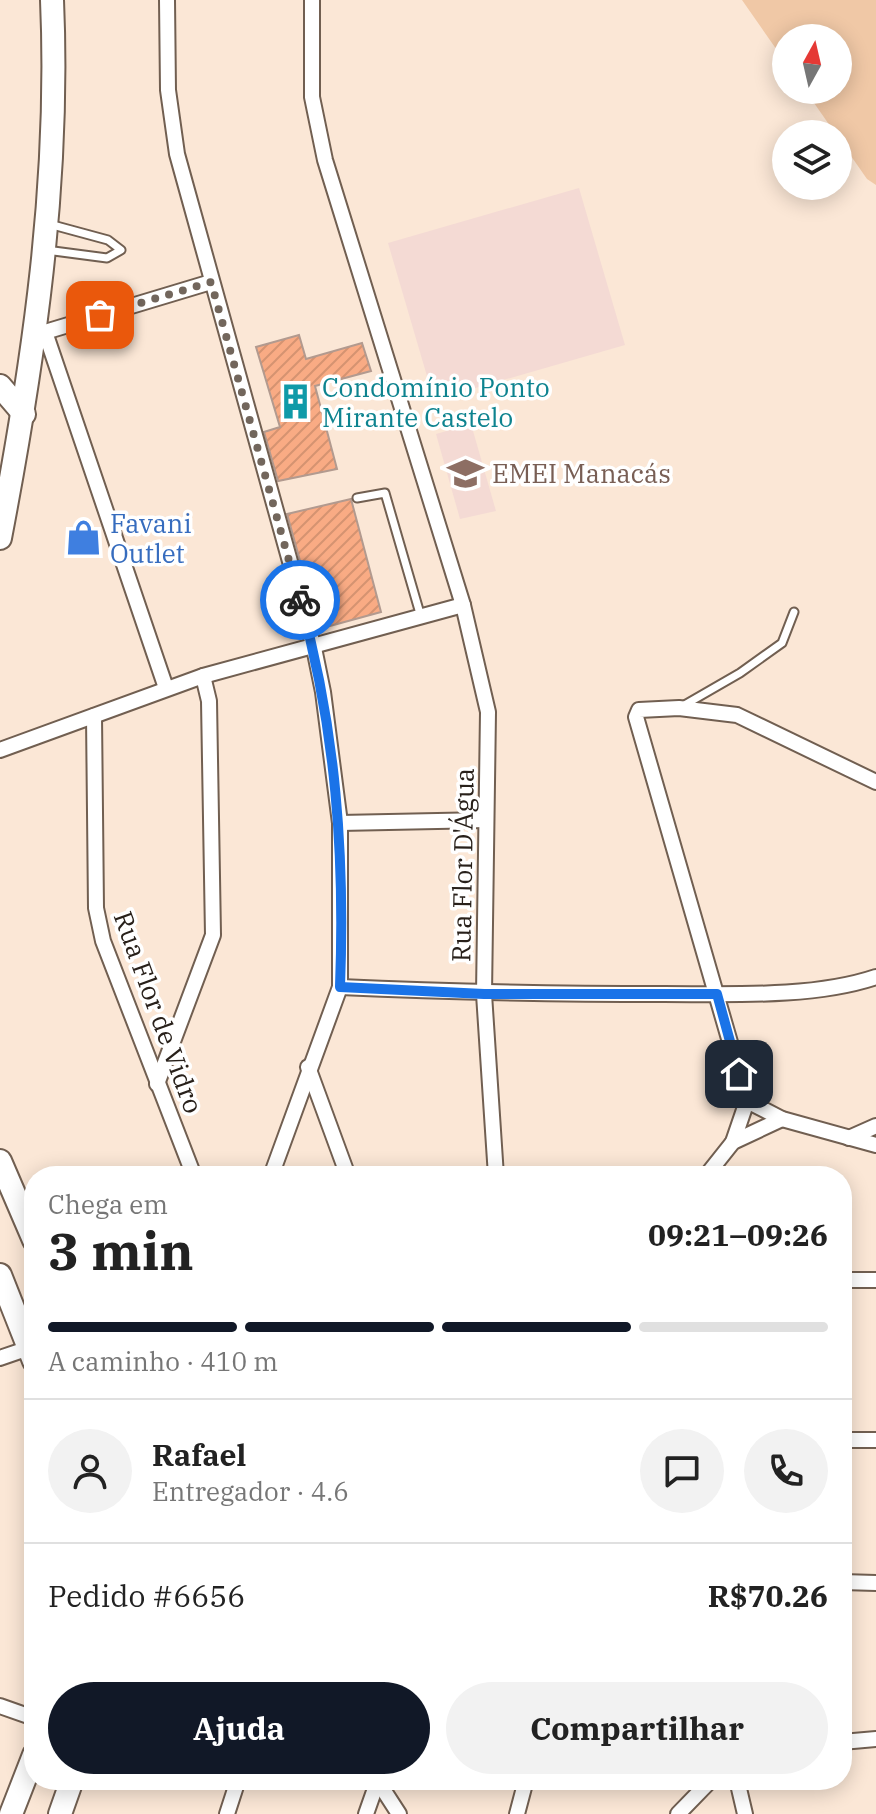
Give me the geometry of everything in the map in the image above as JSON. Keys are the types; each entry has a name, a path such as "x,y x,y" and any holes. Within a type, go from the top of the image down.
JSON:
{"main road":[{"path":"0,538 40,331 44,250 54,163 52,0"},
{"path":"0,386 24,414"},
{"path":"0,1161 24,1217"},
{"path":"0,1275 24,1330"},
{"path":"11,1814 24,1781"},
{"path":"60,1814 68,1790"}],"street":[{"path":"167,0 168,90 177,154 314,648 323,692 340,823 340,987 308,1067 274,1166"},
{"name":"Rua Flor D'Água","path":"312,0 312,97 325,160 463,605 488,712 484,994 495,1166"},
{"path":"166,688 40,331 211,282"},
{"path":"0,750 203,676 463,605"},
{"path":"157,1084 213,935 209,701 203,676"},
{"path":"714,1166 733,1142 747,1101 636,717 644,708 679,708 737,715 876,782"},
{"name":"Rua Flor de Vidro","path":"94,716 96,908 103,941 190,1166"},
{"path":"340,823 486,820"},
{"path":"340,987 484,994 717,994 848,986 876,977"},
{"path":"308,1067 344,1166"},
{"path":"747,1101 782,1119 876,1145"},
{"path":"733,1142 782,1119"},
{"path":"849,1138 876,1126"},
{"path":"852,1280 876,1280"},
{"path":"0,1358 24,1344"},
{"path":"852,1440 876,1440"},
{"path":"852,1582 876,1583"},
{"path":"0,1706 24,1714"},
{"path":"852,1741 876,1739"},
{"path":"227,1814 235,1790"},
{"path":"366,1814 374,1790"},
{"path":"383,1790 399,1814"},
{"path":"517,1814 523,1790"},
{"path":"678,1814 701,1790"},
{"path":"739,1790 745,1814"}],"lane":[{"path":"44,250 107,258 121,250 108,240 47,223"},
{"path":"357,498 385,493 421,617"},
{"path":"679,708 740,673 782,643 794,612"}],"shaded area":[{"path":"742,0 876,0 876,185 867,179 852,157 852,120 826,120 815,104 852,104 852,24 772,24 772,43"},
{"path":"579,188 625,345 434,400 388,243"},
{"name":"EMEI Manacás","path":"471,424 496,511 460,519 436,434"}],"building":[{"name":"Condomínio Ponto Mirante Castelo","path":"299,335 306,359 362,343 371,371 315,386 337,469 278,481 264,432 280,427 256,347"},
{"path":"351,499 381,612 319,629 287,514"}],"way so far":[{"path":"100,315 211,282 300,600"}],"place":[{"name":"Condomínio Ponto Mirante Castelo","path":"296,402"},
{"name":"EMEI Manacás","path":"466,473"},
{"name":"Favani Outlet","path":"84,538"}],"route":[{"path":"300,600 323,692 340,823 340,987 484,994 717,994 739,1074"}]}
